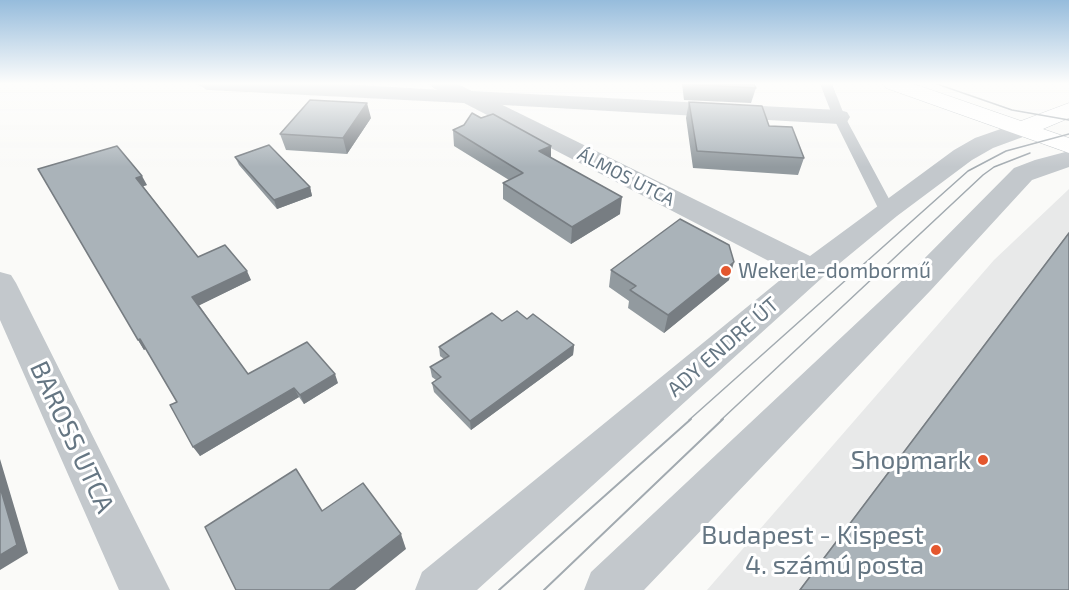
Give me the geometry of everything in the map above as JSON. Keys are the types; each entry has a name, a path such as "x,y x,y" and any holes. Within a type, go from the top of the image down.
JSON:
{"main road":[{"path":"973,112 1069,146"},
{"path":"1023,129 1065,112"}],"street":[{"name":"ÁLMOS UTCA","path":"497,112 812,270"},
{"path":"738,112 839,117"},
{"name":"ADY ENDRE ÚT","path":"440,590 812,270 887,210 963,155 984,143 1023,129"},
{"path":"609,590 920,282 1023,174 1044,165 1069,159"},
{"name":"BAROSS UTCA","path":"0,283 145,590"}],"lane":[{"path":"837,112 887,210"},
{"path":"1023,129 1069,137"}],"shaded area":[{"name":"Shopmark","path":"1069,189 1069,590 707,590 994,260"}],"building":[{"path":"300,112 361,112 343,138 280,134"},
{"path":"691,112 764,112 769,126 792,127 804,158 697,151"},
{"path":"472,113 481,118 493,114 551,146 539,151 622,197 572,227 503,183 523,173 453,130 464,125"},
{"path":"269,145 310,187 274,200 235,157"},
{"path":"117,146 142,176 136,178 198,257 225,245 247,271 192,297 248,374 307,342 335,374 300,395 294,388 193,447 170,405 177,402 38,169"},
{"path":"680,219 729,245 734,262 668,315 630,290 636,286 611,270"},
{"name":"Shopmark","path":"1069,233 1069,590 800,590"},
{"path":"517,311 527,319 533,314 574,345 470,421 432,383 441,377 430,367 449,356 439,347 492,313 502,321"},
{"path":"296,469 322,511 363,483 401,534 329,590 236,590 205,527"},
{"path":"0,487 17,545 0,555"}],"tram line":[{"path":"1021,112 1069,120"},
{"path":"689,420 968,171 1006,151 1069,134"},
{"path":"721,420 983,175 994,167 1030,153"},
{"path":"499,590 691,419"},
{"path":"544,590 723,419"}],"place":[{"name":"Wekerle-dombormű","path":"726,271"},
{"name":"Shopmark","path":"983,460"},
{"name":"Budapest - Kispest 4. számú posta","path":"936,550"}]}
